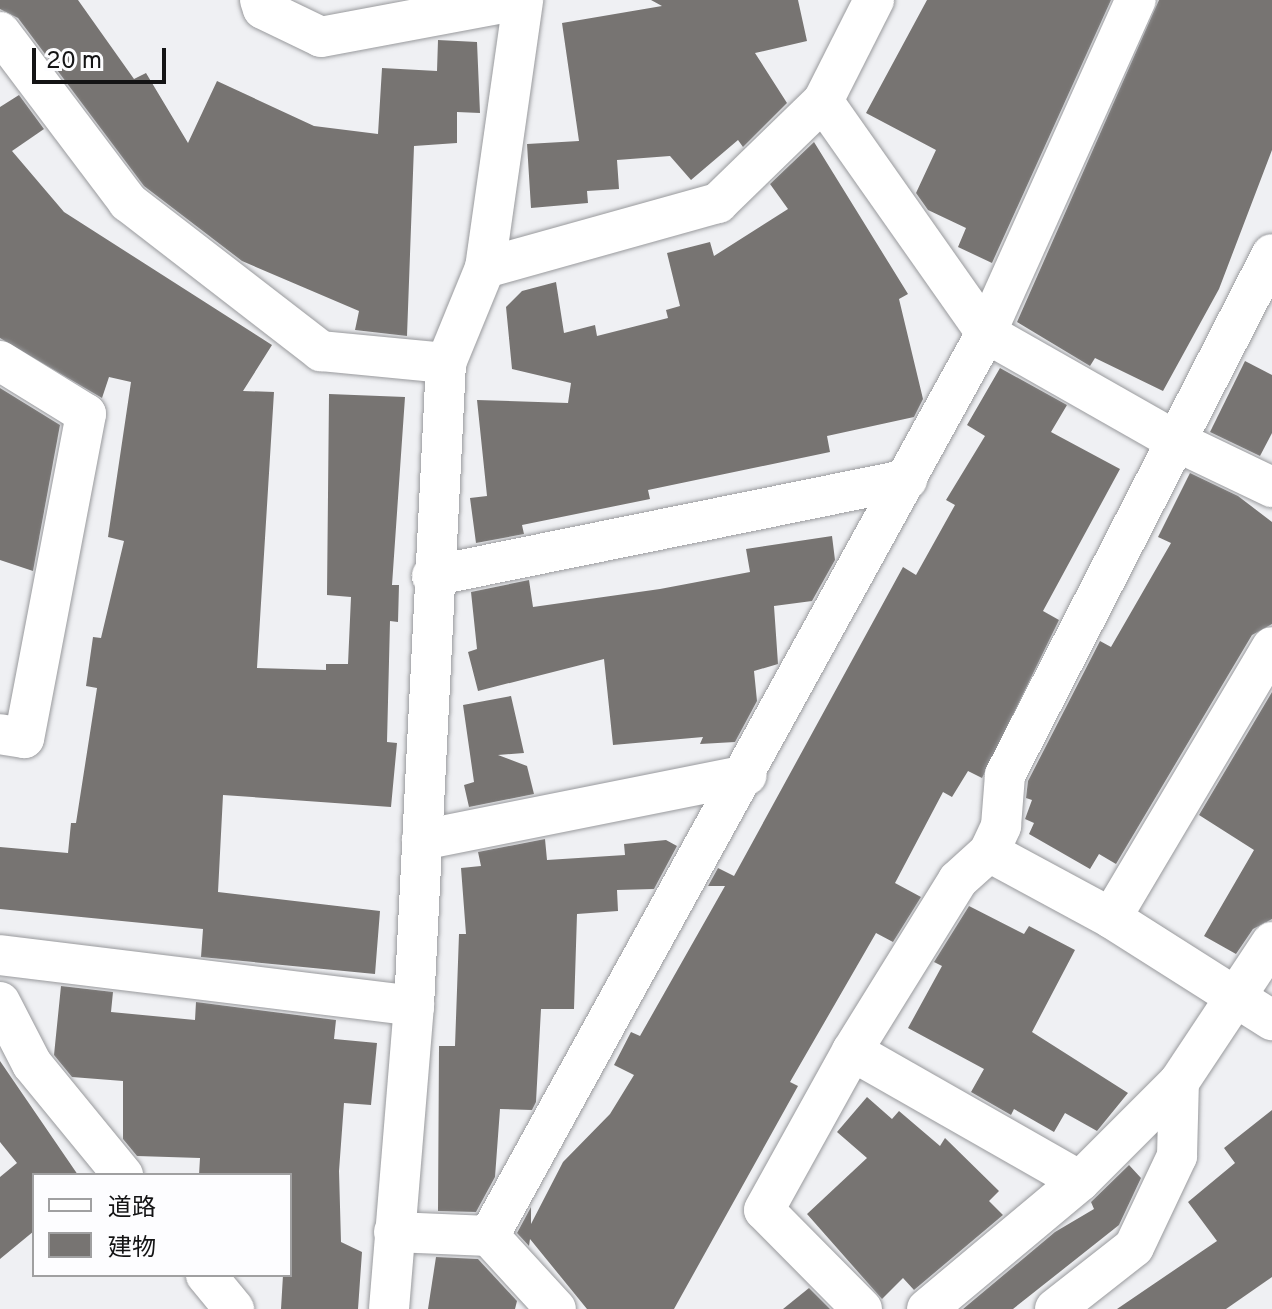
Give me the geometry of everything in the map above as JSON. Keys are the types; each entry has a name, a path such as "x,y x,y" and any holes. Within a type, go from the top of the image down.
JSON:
{"street":[{"path":"260,0 263,9 321,37 521,0 485,268 446,363 432,576 414,1006 389,1309"},
{"path":"485,268 718,203 823,101 874,0"},
{"path":"489,1236 747,775 986,333 1131,2"},
{"path":"0,32 128,202 321,351 446,363"},
{"path":"823,101 986,333 1180,443 1272,487"},
{"path":"862,1309 764,1210 852,1051 958,880 989,852 1001,826 1005,775 1180,443 1272,254"},
{"path":"0,361 86,414 24,738 0,734"},
{"path":"432,576 907,479"},
{"path":"1111,918 1272,647"},
{"path":"422,840 747,775"},
{"path":"989,852 1111,918 1238,995 1272,1020"},
{"path":"927,1309 1080,1181 1179,1082 1272,942"},
{"path":"0,955 414,1006"},
{"path":"0,1002 32,1064 121,1173"},
{"path":"852,1051 1080,1181"},
{"path":"1055,1309 1134,1247 1177,1156 1179,1082"},
{"path":"394,1232 489,1236 556,1309"},
{"path":"208,1277 234,1309"}],"building":[{"path":"0,0 78,0 134,79 146,73 188,143 217,81 314,126 378,134 382,68 437,71 438,40 477,42 480,113 457,112 457,143 414,146 407,336 355,330 359,311 242,261 144,186 18,18 0,9"},
{"path":"651,0 798,0 807,41 755,53 787,103 743,147 738,140 691,180 670,156 617,160 619,189 587,191 588,203 531,208 527,144 579,141 562,23 662,6"},
{"path":"927,0 1111,0 992,263 958,247 966,228 928,210 916,193 936,150 866,113"},
{"path":"1159,0 1272,0 1272,150 1219,289 1163,391 1095,358 1090,366 1017,322"},
{"path":"19,95 44,129 12,151 64,212 272,345 243,391 274,392 257,668 326,670 326,664 348,664 351,597 327,595 329,394 405,397 392,585 399,585 398,622 390,621 387,742 397,743 391,807 223,795 218,892 380,911 375,974 201,957 203,929 0,909 0,847 68,853 71,823 76,823 97,688 86,686 93,637 101,638 124,541 108,537 131,382 109,377 102,398 0,338 0,107"},
{"path":"814,142 908,294 899,299 923,399 914,417 827,436 830,452 648,490 650,499 522,525 524,534 476,543 470,498 487,496 477,400 568,403 571,383 512,369 506,307 522,291 556,282 564,333 595,325 597,336 668,318 666,310 680,306 667,253 710,242 714,256 788,209 770,184"},
{"path":"1245,361 1272,375 1272,433 1260,456 1210,432"},
{"path":"1000,368 1067,405 1051,432 1120,469 1043,611 1059,620 982,778 968,771 952,797 943,792 895,883 921,897 893,942 876,933 790,1082 798,1086 674,1309 587,1309 530,1239 529,1246 517,1233 531,1207 531,1224 563,1162 610,1114 634,1075 614,1065 631,1032 640,1036 725,886 708,886 718,868 734,876 903,567 916,575 955,505 946,500 985,436 967,425"},
{"path":"0,388 60,425 33,571 0,560"},
{"path":"1190,473 1238,496 1272,522 1272,624 1252,635 1116,864 1099,854 1090,869 1029,834 1034,823 1025,819 1032,800 1026,798 1028,781 1100,641 1111,647 1171,543 1158,537"},
{"path":"832,536 835,560 812,601 774,606 778,664 754,671 757,701 735,742 700,744 703,737 613,745 604,659 478,691 468,652 477,649 471,592 529,580 533,607 660,589 750,572 746,549"},
{"path":"1272,692 1272,919 1253,929 1236,954 1204,936 1254,850 1199,815"},
{"path":"511,696 524,753 498,755 527,766 534,794 469,807 464,785 474,782 463,705"},
{"path":"545,839 547,860 625,855 624,844 666,840 677,846 654,889 617,890 618,911 577,914 574,1009 541,1009 536,1102 532,1110 500,1109 495,1177 476,1212 438,1211 439,1046 455,1046 459,934 466,934 461,868 481,866 478,852"},
{"path":"969,906 1024,934 1029,926 1075,950 1032,1032 1128,1093 1097,1131 1065,1113 1054,1132 1014,1109 1011,1115 971,1092 984,1069 908,1028 942,966 934,962"},
{"path":"61,986 113,992 111,1012 195,1020 196,1002 336,1020 334,1039 377,1043 371,1105 344,1103 339,1171 341,1242 362,1252 358,1309 281,1309 283,1277 292,1277 292,1173 199,1173 200,1158 137,1156 123,1139 123,1081 72,1077 54,1055"},
{"path":"0,1061 77,1173 32,1173 32,1233 0,1259 0,1177 17,1163 0,1142"},
{"path":"867,1097 892,1119 899,1111 940,1146 945,1138 999,1191 989,1201 1003,1215 914,1290 903,1278 882,1299 807,1214 867,1158 837,1132"},
{"path":"1272,1110 1272,1277 1226,1309 1117,1309 1217,1241 1188,1202 1235,1163 1224,1148"},
{"path":"1129,1165 1141,1178 1119,1225 1013,1309 963,1309 1055,1232 1094,1209 1091,1202"},
{"path":"436,1257 478,1259 517,1301 515,1309 428,1309"},
{"path":"809,1288 830,1309 783,1309"}]}
